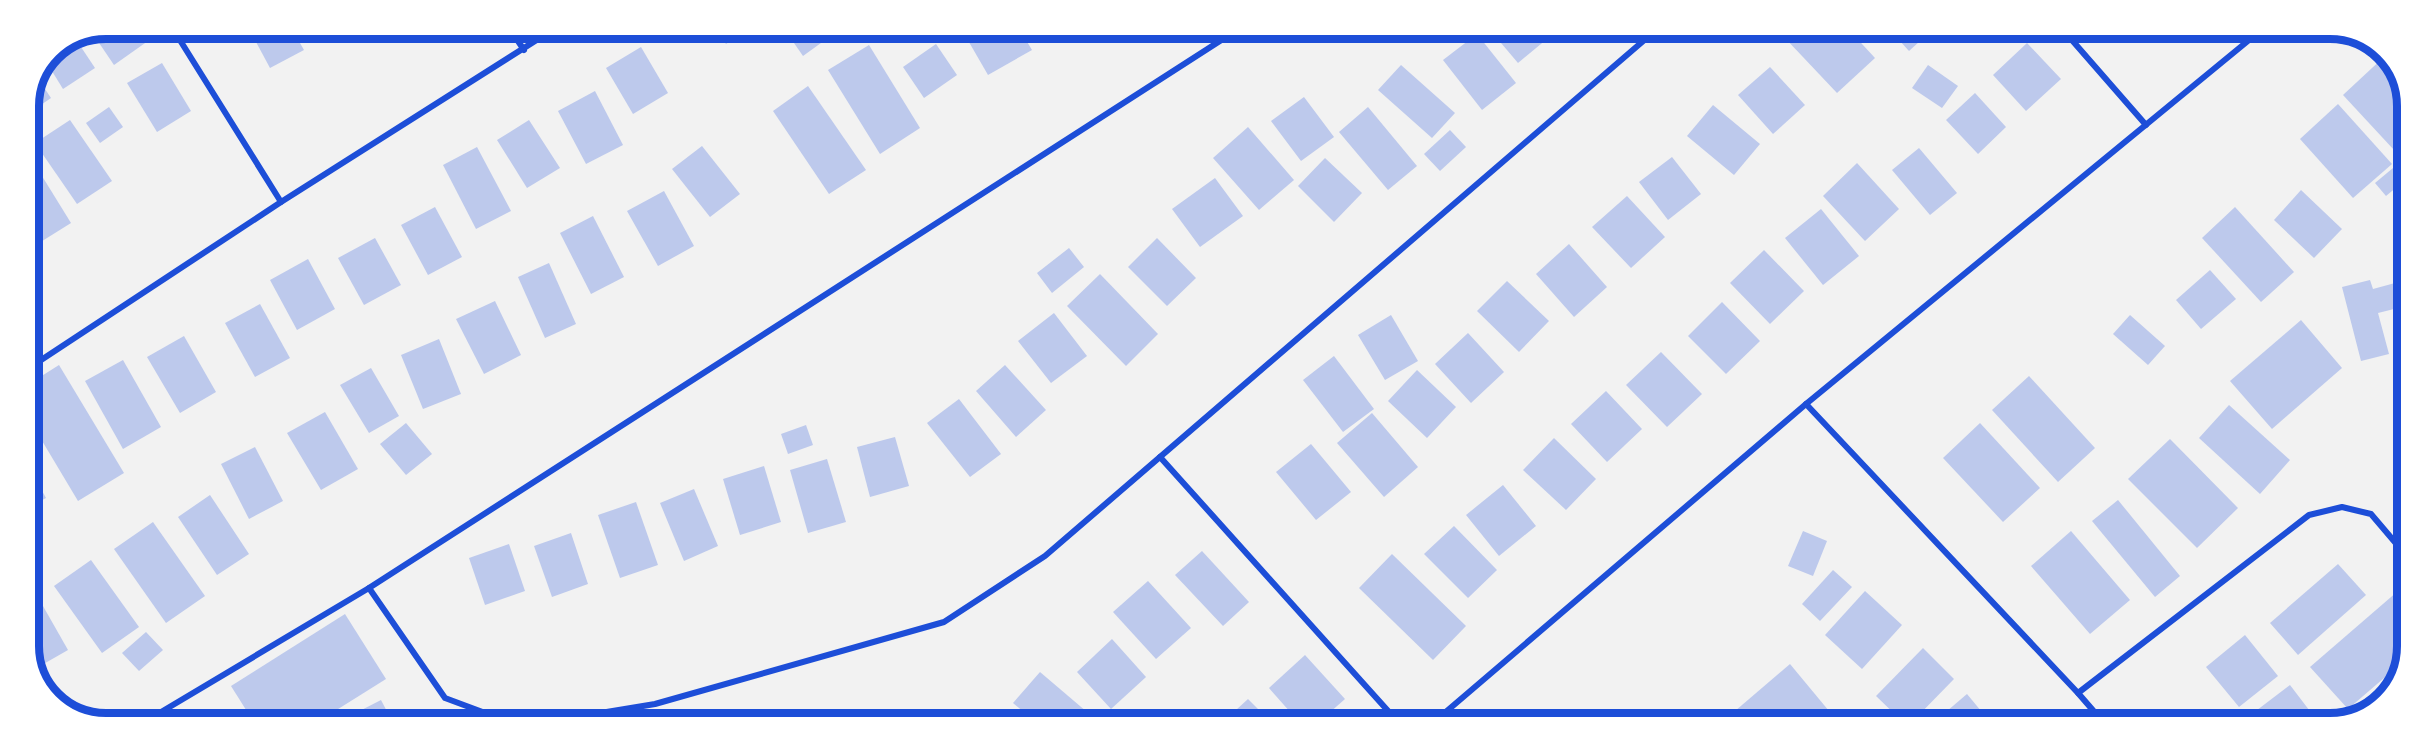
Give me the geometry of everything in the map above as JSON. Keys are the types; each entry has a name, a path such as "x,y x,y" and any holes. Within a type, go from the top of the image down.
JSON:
{"street":[{"path":"179,39 281,202"},
{"path":"517,39 524,50"},
{"path":"39,361 281,202 540,39"},
{"path":"159,713 369,588 1223,39"},
{"path":"601,713 656,704 944,622 1046,556 1646,39"},
{"path":"2071,39 2146,125"},
{"path":"1445,713 1806,404 2250,39"},
{"path":"1806,404 2095,713"},
{"path":"1160,457 1390,713"},
{"path":"2078,693 2309,515 2342,507 2371,514 2397,545"},
{"path":"369,588 445,698 485,713"}],"building":[{"path":"151,39 114,65 97,40"},
{"path":"254,39 298,39 304,50 270,68"},
{"path":"723,39 733,39 726,44"},
{"path":"791,39 826,39 803,56"},
{"path":"967,39 1025,39 1032,50 988,75"},
{"path":"1470,39 1481,39 1516,83 1482,110 1443,60"},
{"path":"1498,39 1547,39 1518,63"},
{"path":"1786,39 1857,39 1875,58 1837,93"},
{"path":"1898,39 1922,39 1909,51"},
{"path":"2027,43 2061,79 2026,111 1993,75"},
{"path":"936,44 957,75 924,98 903,67"},
{"path":"80,45 95,68 63,89 50,69 69,50"},
{"path":"869,45 920,128 880,154 828,70"},
{"path":"641,47 668,93 633,114 606,68"},
{"path":"2379,61 2383,65 2396,93 2397,153 2343,95"},
{"path":"162,63 191,111 157,132 127,83"},
{"path":"1401,65 1455,113 1432,138 1378,90"},
{"path":"1928,65 1958,86 1942,108 1912,88"},
{"path":"1770,67 1805,105 1773,134 1738,95"},
{"path":"43,85 51,98 39,106"},
{"path":"808,86 866,170 829,194 773,111"},
{"path":"595,91 623,145 586,164 558,111"},
{"path":"1975,93 2006,127 1978,154 1946,120"},
{"path":"1304,97 1334,137 1301,161 1271,121"},
{"path":"2338,104 2392,164 2353,198 2300,139"},
{"path":"1713,105 1760,144 1734,175 1687,136"},
{"path":"109,107 123,127 100,143 86,123"},
{"path":"1368,107 1417,166 1388,190 1339,132"},
{"path":"70,120 112,181 77,204 39,149 39,140"},
{"path":"529,120 560,168 527,188 497,140"},
{"path":"1248,127 1294,180 1259,210 1213,158"},
{"path":"1450,130 1466,147 1440,171 1424,154"},
{"path":"702,146 740,194 710,217 672,169"},
{"path":"477,147 511,211 476,229 443,165"},
{"path":"1919,148 1957,193 1930,215 1892,170"},
{"path":"1672,157 1701,194 1668,220 1639,182"},
{"path":"1325,158 1362,193 1334,222 1298,186"},
{"path":"1857,163 1899,209 1865,241 1823,196"},
{"path":"2393,168 2397,173 2397,187 2386,196 2375,183"},
{"path":"39,171 71,223 39,243"},
{"path":"1215,178 1243,216 1200,247 1172,209"},
{"path":"2301,190 2342,229 2314,258 2274,220"},
{"path":"664,191 694,246 658,266 627,211"},
{"path":"1627,196 1665,237 1631,268 1592,227"},
{"path":"435,207 462,257 428,275 401,225"},
{"path":"2235,207 2294,272 2261,302 2202,238"},
{"path":"1821,209 1859,256 1823,285 1785,238"},
{"path":"593,216 624,277 591,294 560,233"},
{"path":"375,238 401,285 364,305 338,258"},
{"path":"1157,238 1196,278 1167,306 1128,267"},
{"path":"1569,244 1607,287 1574,317 1536,274"},
{"path":"1069,248 1084,267 1052,293 1037,273"},
{"path":"1764,250 1804,291 1770,324 1730,283"},
{"path":"308,259 335,309 297,330 270,280"},
{"path":"549,263 576,324 545,338 518,277"},
{"path":"2210,270 2236,299 2201,329 2176,300"},
{"path":"1100,274 1158,334 1126,366 1067,306"},
{"path":"2370,280 2373,289 2397,282 2397,308 2378,313 2389,354 2361,361 2342,287"},
{"path":"1507,281 1549,321 1519,352 1477,311"},
{"path":"495,301 521,355 484,374 456,319"},
{"path":"1722,302 1760,341 1726,374 1688,336"},
{"path":"260,304 290,358 255,377 225,323"},
{"path":"1054,313 1087,356 1051,383 1018,341"},
{"path":"1391,315 1418,361 1385,380 1358,335"},
{"path":"2130,315 2165,346 2148,365 2113,334"},
{"path":"2301,320 2342,368 2272,429 2230,381"},
{"path":"1468,333 1504,372 1471,403 1435,364"},
{"path":"184,336 216,392 180,413 147,357"},
{"path":"439,339 461,394 423,409 401,355"},
{"path":"1661,352 1702,394 1667,427 1626,385"},
{"path":"1334,356 1374,409 1343,432 1303,380"},
{"path":"123,360 161,427 123,449 85,381"},
{"path":"59,365 124,473 78,501 39,436 39,378"},
{"path":"1005,365 1046,410 1016,437 976,391"},
{"path":"371,368 399,416 369,433 340,385"},
{"path":"1417,370 1456,407 1427,438 1388,401"},
{"path":"2029,376 2095,448 2058,482 1992,410"},
{"path":"1606,391 1642,429 1607,462 1571,424"},
{"path":"959,399 1001,454 970,477 927,423"},
{"path":"2229,405 2290,460 2260,494 2199,438"},
{"path":"325,412 358,469 321,490 287,433"},
{"path":"1372,413 1418,467 1384,497 1337,443"},
{"path":"406,423 432,454 406,475 380,444"},
{"path":"1980,423 2040,488 2003,522 1943,458"},
{"path":"806,425 813,445 788,454 781,434"},
{"path":"895,437 909,486 870,497 857,447"},
{"path":"1554,438 1596,479 1566,510 1523,470"},
{"path":"2170,439 2238,508 2197,548 2128,479"},
{"path":"1311,444 1351,492 1316,520 1276,472"},
{"path":"255,447 283,501 249,519 221,464"},
{"path":"827,459 846,522 808,533 790,470"},
{"path":"764,466 781,522 740,535 723,479"},
{"path":"39,485 46,498 39,502"},
{"path":"1503,485 1536,526 1499,556 1466,515"},
{"path":"694,489 718,546 684,561 660,503"},
{"path":"210,495 249,554 217,575 178,517"},
{"path":"2118,500 2180,576 2155,597 2092,521"},
{"path":"636,502 658,565 620,578 598,515"},
{"path":"153,522 205,596 166,623 114,549"},
{"path":"1454,526 1497,570 1468,598 1424,554"},
{"path":"1803,531 1827,541 1813,576 1788,566"},
{"path":"2071,531 2130,600 2090,634 2031,566"},
{"path":"571,533 588,584 552,597 534,546"},
{"path":"509,544 525,591 485,605 469,558"},
{"path":"1202,551 1249,602 1223,626 1175,575"},
{"path":"1392,554 1466,626 1433,660 1359,588"},
{"path":"91,560 139,627 102,653 54,586"},
{"path":"2338,564 2366,595 2298,655 2270,623"},
{"path":"1833,570 1852,587 1820,621 1802,604"},
{"path":"1148,581 1191,628 1156,659 1113,612"},
{"path":"1865,591 1902,625 1862,669 1825,635"},
{"path":"2397,592 2397,646 2391,672 2348,709 2310,667"},
{"path":"39,599 68,650 42,665 39,650"},
{"path":"345,614 386,679 332,713 248,713 231,686"},
{"path":"146,632 163,650 139,671 122,653"},
{"path":"2245,635 2278,676 2239,707 2206,667"},
{"path":"1112,639 1146,677 1111,709 1077,672"},
{"path":"1923,648 1954,679 1921,713 1894,713 1876,696"},
{"path":"1305,655 1345,699 1329,713 1291,713 1269,688"},
{"path":"1790,664 1829,711 1827,713 1733,713"},
{"path":"1040,672 1087,712 1025,713 1013,703"},
{"path":"2290,685 2311,713 2253,713"},
{"path":"1967,694 1983,713 1945,713"},
{"path":"1248,699 1262,713 1233,713"},
{"path":"381,700 388,713 356,713"}]}
